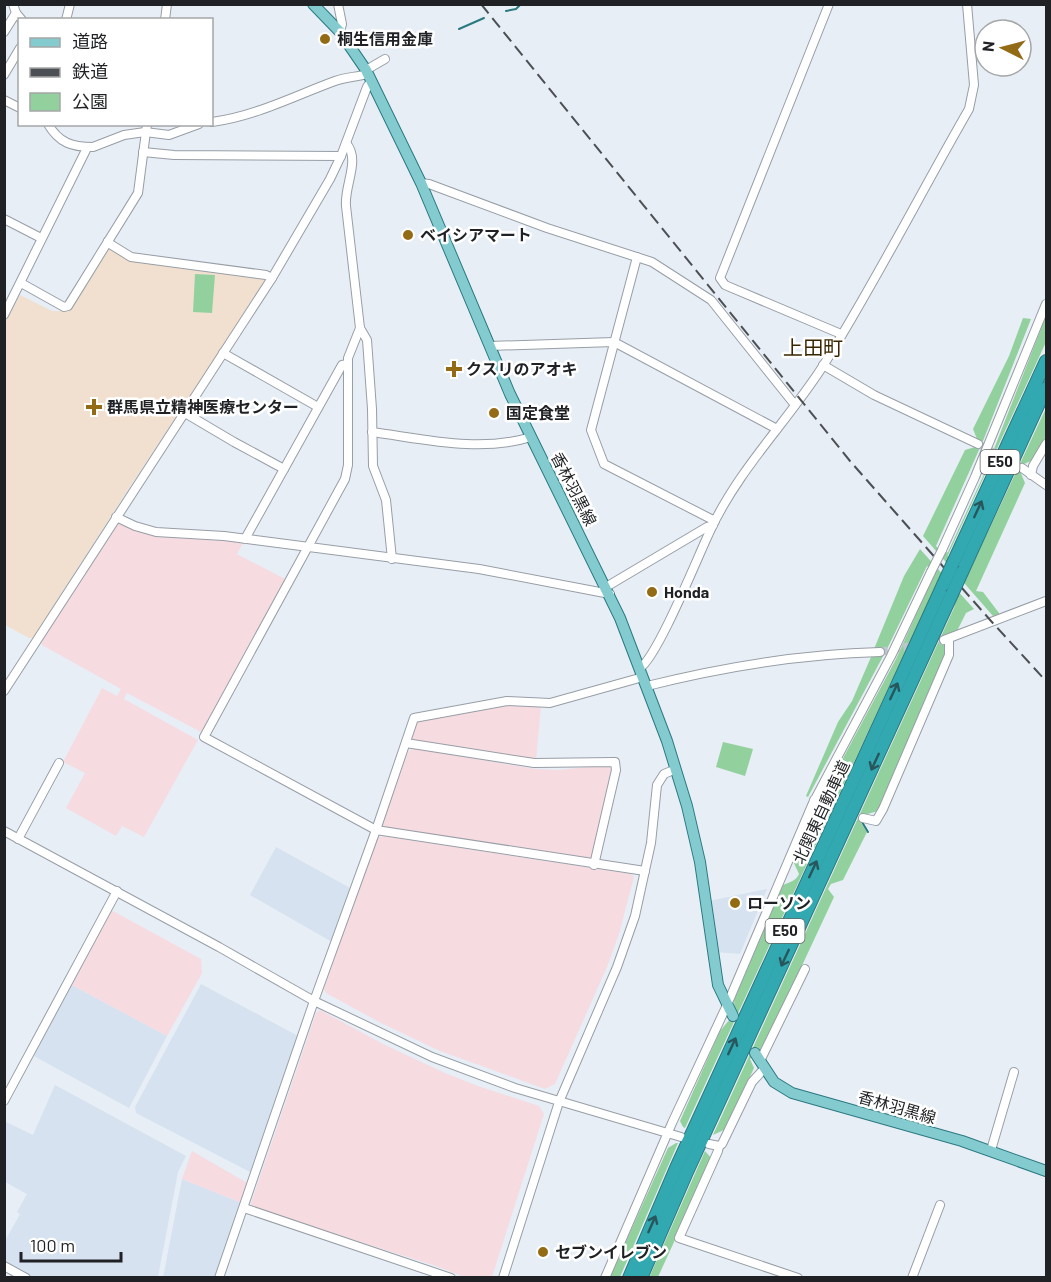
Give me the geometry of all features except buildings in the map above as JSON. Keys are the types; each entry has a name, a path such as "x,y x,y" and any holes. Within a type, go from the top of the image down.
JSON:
{"highway":[{"name":"北関東自動車道","path":"958,567 1047,361"},
{"name":"北関東自動車道","path":"628,1278 676,1168 947,589 1047,388"},
{"name":"北関東自動車道","path":"641,1278 947,589"}],"main road":[{"name":"香林羽黒線","path":"313,4 340,32 368,75 421,183 531,437 608,590 643,677 687,806 700,862 718,985 733,1016"},
{"name":"香林羽黒線","path":"760,1061 777,1085 792,1093 991,1150 1047,1171"}],"street":[{"path":"338,4 342,24 340,32"},
{"path":"828,4 720,278 725,285 841,334"},
{"path":"643,677 647,663 714,523 735,485 823,365 971,104 974,85 967,4"},
{"path":"4,32 17,12"},
{"path":"4,75 18,51"},
{"path":"213,122 280,105 345,78 368,75 385,59"},
{"path":"4,691 224,353 314,209 341,156 367,87 368,75"},
{"path":"4,100 18,107"},
{"path":"49,126 68,145 86,147 93,147 146,128 171,135 194,126"},
{"path":"21,284 64,307 68,306 138,193 146,128"},
{"path":"346,143 350,148 352,159 345,200 360,328 367,340 374,466 386,500 392,559"},
{"path":"4,315 86,147"},
{"path":"143,152 174,155 341,156"},
{"path":"421,183 547,228 652,262 711,300 795,405"},
{"path":"4,219 41,238"},
{"path":"108,241 131,257 256,273 272,278"},
{"path":"637,256 591,430 604,464 714,523"},
{"path":"605,1278 668,1132 727,1005 814,800 891,656 942,550 975,477 1047,303"},
{"path":"360,328 348,358 346,474 340,489 204,738 376,830 645,871"},
{"path":"490,346 614,342 777,429"},
{"path":"224,353 318,407"},
{"path":"245,539 342,365 348,364"},
{"path":"823,365 874,394 978,444"},
{"path":"185,412 284,469"},
{"path":"372,432 448,442 498,444 531,437"},
{"path":"1031,475 1033,466 1047,444"},
{"path":"1022,468 1047,485"},
{"path":"116,517 156,532 245,539 479,568 608,590 714,523"},
{"path":"863,818 876,822 949,655 946,639 1047,601"},
{"path":"219,1278 414,719 418,716 482,707 507,700 550,703 643,677 880,651"},
{"path":"406,743 534,763 615,762 616,770 594,865"},
{"path":"18,839 59,763"},
{"path":"503,1278 559,1102 624,948 635,916 654,825 657,785 664,774 676,769"},
{"path":"814,800 828,807"},
{"path":"4,831 314,1001 452,1065 486,1079 559,1102 681,1137"},
{"path":"4,1101 117,891"},
{"path":"798,1278 679,1238 719,1146 723,1144 804,969"},
{"path":"991,1150 1014,1072"},
{"path":"709,1144 719,1146"},
{"path":"912,1278 939,1204"},
{"path":"244,1208 436,1275 451,1278"},
{"path":"4,1266 26,1278"}],"shaded area":[{"name":"群馬県立精神医療センター","path":"107,249 128,260 263,278 266,281 33,638 29,638 5,625 4,325 20,295 52,311 70,311"},
{"path":"118,520 133,527 244,541 237,554 287,580 201,732 127,693 124,699 198,740 144,837 122,826 116,836 66,808 85,773 63,762 102,688 117,696 121,689 42,645 41,640"},
{"path":"508,704 541,706 536,761 410,740 417,720"},
{"path":"413,748 535,769 558,770 608,765 612,769 592,856 588,859 384,828 382,823 408,752"},
{"path":"383,836 631,874 634,877 619,934 607,967 555,1084 545,1089 440,1051 326,993 324,989 361,881 378,838"},
{"path":"276,847 352,889 332,942 250,895"},
{"path":"767,889 740,954 716,952 709,901"},
{"path":"111,910 201,959 202,973 167,1036 70,984"},
{"path":"70,984 167,1036 129,1108 32,1055"},
{"path":"201,984 300,1037 252,1173 136,1113 135,1107"},
{"path":"320,1010 383,1044 445,1073 539,1106 544,1114 492,1277 464,1277 253,1208 251,1203 316,1013"},
{"path":"55,1085 186,1156 178,1172 158,1277 28,1277 5,1264 5,1241 20,1214 17,1212 27,1194 5,1182 4,1121 33,1135"},
{"path":"192,1151 249,1184 242,1203 182,1179"},
{"path":"182,1179 242,1203 216,1277 163,1278"}],"green space":[{"path":"195,274 215,275 212,313 193,312"},
{"path":"1046,316 1046,342 948,555 948,559 966,579 1046,408 1046,437 1031,461 1024,464 1020,471 1025,483 976,591 983,592 999,613 993,616 923,536 965,450 975,447 977,439 973,429 1009,356 1023,318 1031,319 983,441 936,546 943,554 948,552 985,472"},
{"path":"920,549 974,609 966,613 957,631 944,636 943,645 945,645 946,654 878,811 864,815 861,823 867,832 843,880 831,884 828,889 834,897 764,1047 757,1050 750,1059 754,1068 726,1129 713,1135 954,608 957,597 939,578 685,1128 680,1121 720,1031 735,1013 734,1000 783,885 794,880 799,874 793,861 813,815 826,812 829,805 825,792 896,659 935,573 927,566 889,645 808,797 806,796 838,722 852,701 871,657 880,656 881,648 874,649 904,576"},
{"path":"723,742 753,749 745,776 716,767"},
{"path":"678,1143 620,1277 610,1277 668,1148"},
{"path":"705,1151 712,1159 658,1277 649,1278"}],"waterway":[{"path":"506,11 516,9 521,4"},
{"path":"459,29 484,18"},
{"path":"862,822 868,832"}],"tunnel":[{"path":"978,444 1006,459"},
{"path":"880,652 943,640"}],"railway":[{"path":"481,4 850,461 1046,681"}],"place":[{"name":"桐生信用金庫","path":"325,39"},
{"name":"ベイシアマート","path":"408,235"},
{"name":"クスリのアオキ","path":"454,369"},
{"name":"群馬県立精神医療センター","path":"94,407"},
{"name":"国定食堂","path":"494,413"},
{"name":"Honda","path":"652,592"},
{"name":"ローソン","path":"735,903"},
{"name":"セブンイレブン","path":"543,1252"}],"district":[{"name":"上田町","path":"813,348"}]}
